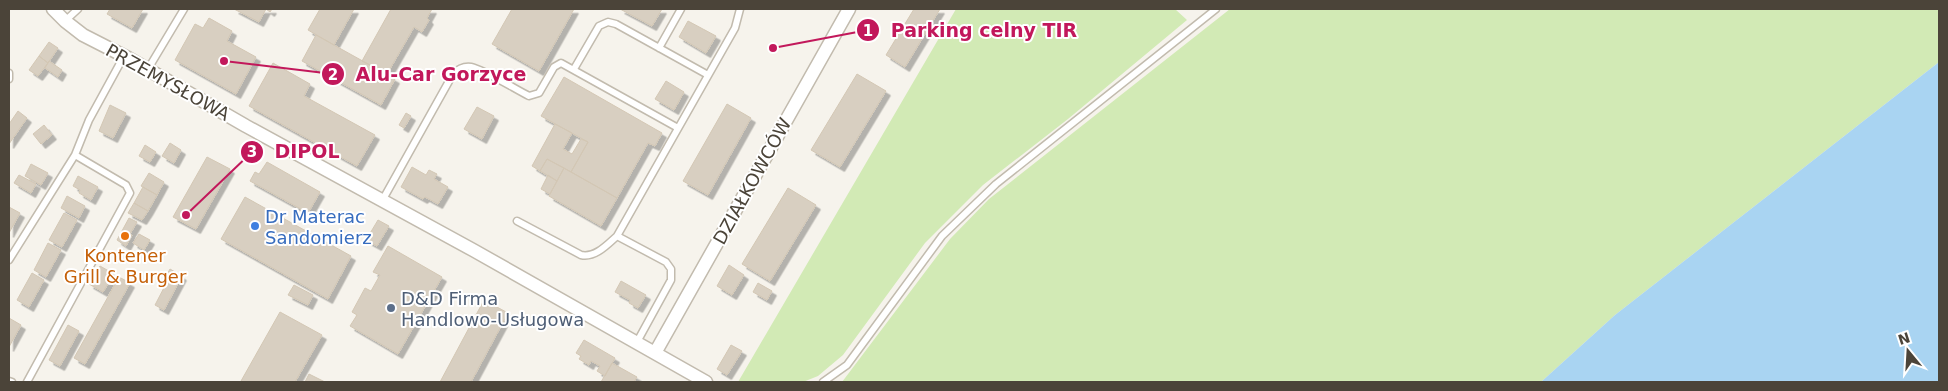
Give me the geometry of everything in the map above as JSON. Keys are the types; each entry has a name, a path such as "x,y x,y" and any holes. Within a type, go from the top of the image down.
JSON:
{"street":[{"name":"PRZEMYSŁOWA","path":"53,9 83,35 148,69 246,126 706,382"},
{"name":"DZIAŁKOWCÓW","path":"655,353 849,9"}],"lane":[{"path":"65,21 78,9"},
{"path":"148,69 184,9"},
{"path":"659,48 681,9"},
{"path":"517,221 587,257 605,247 617,236 735,28 740,9"},
{"path":"823,382 846,365 927,254 964,213 1004,178 1216,9"},
{"path":"574,69 600,26 608,22 616,24 708,75"},
{"path":"9,260 75,154 89,120 124,56"},
{"path":"382,201 453,74 458,69 470,67 477,69 529,96 539,93 557,64 561,63 678,128"},
{"path":"9,73 9,79"},
{"path":"27,382 130,193 126,185 75,154"},
{"path":"617,236 666,262 671,269 671,280 637,342"}],"green space":[{"path":"956,9 1175,9 1187,20 1068,119 983,185 925,243 843,355 818,376 803,382 738,382"},
{"path":"1230,9 1939,9 1939,62 1615,315 1541,382 842,382 950,239 989,199"}],"water":[{"path":"1939,62 1939,382 1541,382 1615,315"}],"building":[{"path":"110,9 143,9 132,28 107,14"},
{"path":"234,9 266,9 259,22"},
{"path":"320,9 354,9 334,45 308,30"},
{"path":"391,9 432,9 427,18 429,20 422,32 414,27 387,74 362,61"},
{"path":"512,9 574,9 539,71 492,44"},
{"path":"620,9 662,9 652,26"},
{"path":"914,9 940,9 905,67 886,55"},
{"path":"209,18 232,31 227,41 256,57 236,94 175,60 195,24 203,28"},
{"path":"688,21 716,36 706,53 679,37"},
{"path":"316,35 395,79 381,105 302,61"},
{"path":"49,42 58,48 48,63 39,56"},
{"path":"39,56 48,63 38,76 29,70"},
{"path":"49,61 62,70 58,77 45,68"},
{"path":"273,63 310,84 304,96 375,135 357,166 249,106"},
{"path":"857,74 886,91 840,167 811,150"},
{"path":"564,77 662,133 655,146 648,143 617,198 571,172 588,142 541,116"},
{"path":"666,81 684,92 674,110 655,99"},
{"path":"727,104 751,118 708,195 683,181"},
{"path":"110,105 126,113 113,138 99,131"},
{"path":"477,107 494,116 482,139 464,129"},
{"path":"18,111 27,118 9,144 9,124"},
{"path":"406,113 411,116 404,128 399,125"},
{"path":"555,124 572,133 563,149 572,154 581,139 588,142 571,172 547,159 540,171 532,166"},
{"path":"44,125 52,135 41,144 33,134"},
{"path":"170,143 181,150 174,163 162,156"},
{"path":"145,145 156,152 150,162 139,156"},
{"path":"207,157 230,169 196,229 173,217"},
{"path":"547,159 564,168 557,181 540,171"},
{"path":"267,162 320,192 308,213 250,181 255,172 259,174"},
{"path":"31,164 48,173 41,185 25,176"},
{"path":"412,167 426,175 429,170 437,174 434,179 448,187 438,204 425,197 423,199 401,187"},
{"path":"564,168 617,198 601,226 549,196"},
{"path":"149,173 164,182 157,195 141,186"},
{"path":"19,175 36,184 31,193 14,183"},
{"path":"548,175 557,181 550,194 541,189"},
{"path":"78,176 98,187 91,200 79,193 80,190 73,186"},
{"path":"143,187 157,195 148,211 134,203"},
{"path":"788,188 816,205 770,281 742,264"},
{"path":"67,196 85,206 79,218 61,208"},
{"path":"245,197 351,256 328,299 221,239"},
{"path":"134,203 148,211 142,220 128,213"},
{"path":"9,207 20,213 9,233"},
{"path":"64,213 77,220 62,247 49,240"},
{"path":"129,218 137,222 126,246 117,240"},
{"path":"378,220 389,226 377,246 366,240"},
{"path":"139,234 150,240 144,250 133,243"},
{"path":"48,243 61,250 46,277 34,270"},
{"path":"388,246 442,277 398,354 350,326 357,315 352,312 365,288 371,291 380,275 373,272"},
{"path":"729,265 744,275 732,295 717,286"},
{"path":"100,266 114,274 103,292 89,284"},
{"path":"170,269 182,276 164,310 155,305 168,280 165,278"},
{"path":"32,273 44,280 29,307 17,300"},
{"path":"119,277 130,283 85,364 74,358"},
{"path":"621,281 646,295 638,308 629,303 630,300 615,292"},
{"path":"758,283 772,291 767,300 753,292"},
{"path":"294,285 313,295 308,305 288,295"},
{"path":"484,300 508,313 471,382 440,382"},
{"path":"280,312 322,335 295,382 241,381"},
{"path":"9,318 21,325 9,347"},
{"path":"68,325 79,331 60,366 49,360"},
{"path":"584,340 615,358 605,376 597,371 600,366 591,361 589,365 579,359 581,356 576,353"},
{"path":"731,345 742,351 727,375 717,369"},
{"path":"612,363 637,377 634,382 601,382"},
{"path":"309,374 325,382 305,382"}],"place":[{"name":"Parking celny TIR","path":"773,48"},
{"name":"Alu-Car Gorzyce","path":"224,61"},
{"name":"DIPOL","path":"186,215"},
{"name":"Dr Materac Sandomierz","path":"255,226"},
{"name":"Kontener Grill & Burger","path":"125,236"},
{"name":"D&D Firma Handlowo-Usługowa","path":"391,308"}]}
